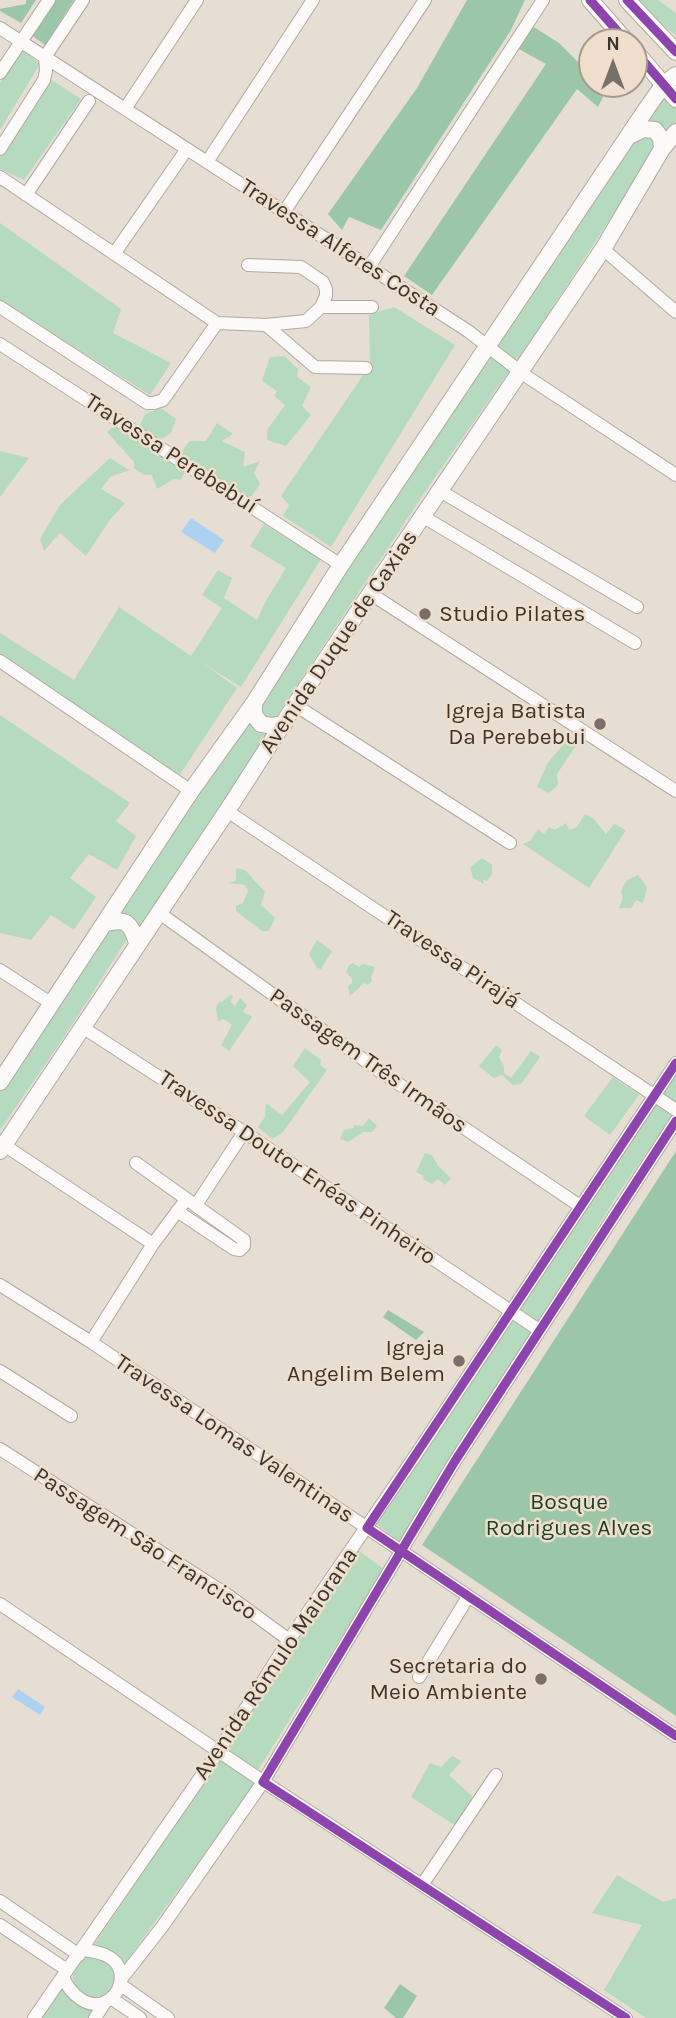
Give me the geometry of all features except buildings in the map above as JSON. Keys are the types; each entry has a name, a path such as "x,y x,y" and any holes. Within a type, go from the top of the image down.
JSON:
{"main road":[{"path":"590,0 615,28"},
{"path":"627,0 676,52"},
{"path":"648,62 670,80 676,99"},
{"name":"Avenida Duque de Caxias","path":"0,1082 191,791 254,703 341,565 629,136 670,80"},
{"path":"629,136 643,129 655,131 661,138 662,149"},
{"name":"Avenida Duque de Caxias","path":"2,1148 295,705 603,249 662,149 676,132"},
{"path":"254,703 254,715 261,724 284,724"},
{"path":"106,923 118,920 126,923 134,932 137,943"}],"street":[{"path":"0,73 49,0"},
{"path":"0,149 44,80 45,57 83,0"},
{"path":"125,109 197,0"},
{"path":"207,162 313,0"},
{"path":"284,212 425,0"},
{"path":"369,267 543,0"},
{"name":"Travessa Alferes Costa","path":"0,28 468,331 521,372 676,475"},
{"path":"26,195 89,102"},
{"path":"114,254 187,149"},
{"path":"0,177 217,323 266,325 306,321 321,307 326,296 323,282 301,267 248,265"},
{"path":"603,249 676,312"},
{"path":"321,307 372,306"},
{"path":"0,307 147,402 154,403 163,400 217,323"},
{"path":"266,325 315,367 366,368"},
{"name":"Travessa Perebebuí","path":"0,344 341,565"},
{"path":"440,491 637,607"},
{"path":"422,516 635,643"},
{"path":"371,594 676,791"},
{"path":"0,661 191,791"},
{"path":"295,705 510,843"},
{"name":"Travessa Pirajá","path":"227,811 676,1110"},
{"name":"Passagem Três Irmãos","path":"158,912 378,1070 580,1206"},
{"path":"0,970 52,1004"},
{"name":"Travessa Doutor Enéas Pinheiro","path":"82,1027 244,1132 538,1330"},
{"name":"Avenida Rômulo Maiorana","path":"34,2018 218,1752 289,1640 367,1528 676,1063"},
{"name":"Avenida Rômulo Maiorana","path":"121,1981 263,1782 454,1461 676,1121"},
{"path":"91,1342 177,1211 191,1202 244,1132"},
{"path":"2,1148 153,1244"},
{"path":"136,1164 244,1240 244,1246 240,1250 234,1249 177,1211"},
{"name":"Travessa Lomas Valentinas","path":"0,1285 91,1342 676,1737"},
{"path":"0,1371 71,1416"},
{"name":"Passagem São Francisco","path":"0,1449 229,1596 289,1640"},
{"path":"419,1677 468,1597"},
{"path":"0,1604 263,1782 626,2018"},
{"path":"422,1885 496,1775"},
{"path":"0,1901 81,1953 94,1951 110,1957 120,1970 121,1981 95,2018"},
{"path":"20,1914 4,1928 65,1973 70,1991 77,1998 90,2002 109,2000 140,2018"},
{"path":"121,1981 169,2018"}],"green space":[{"path":"26,0 36,0 21,23 0,11 26,4"},
{"path":"53,0 74,0 45,45 30,34"},
{"path":"467,0 525,0 511,30 381,230 349,217 342,230 328,214 417,88"},
{"path":"638,0 658,0 676,13 676,35 659,23"},
{"path":"532,26 559,43 578,62 578,90 432,295 404,276 546,64 517,48"},
{"path":"22,49 40,64 0,130 0,83"},
{"path":"49,78 81,99 24,180 0,169 0,158"},
{"path":"664,89 676,104 676,129 664,143 644,126"},
{"path":"588,98 602,98 598,107"},
{"path":"645,133 658,142 646,164 533,337 431,483 274,720 268,721 260,715 260,705 361,543 632,138"},
{"path":"0,223 121,309 113,333 171,363 150,395 0,300"},
{"path":"394,307 455,345 331,547 283,516 289,505 281,496 370,365 369,315"},
{"path":"284,356 298,369 297,377 311,387 302,406 311,415 286,446 267,440 267,430 285,405 274,396 277,391 262,381 270,357"},
{"path":"161,408 176,419 171,433 157,442 138,430 145,414"},
{"path":"217,423 233,434 222,441 245,452 243,467 260,461 254,473 260,484 248,501 178,455 190,441 206,441"},
{"path":"116,424 185,472 181,480 174,479 157,489 152,475 144,475 134,468 134,462 107,432"},
{"path":"0,451 29,458 0,497"},
{"path":"110,458 129,470 110,477 101,489 125,503 109,521 86,556 60,533 44,551 40,539 60,505"},
{"path":"264,524 321,559 241,687 201,662 237,688 179,776 0,657 0,633 74,680 119,607 191,656 222,608 202,595 218,570 232,578 224,598 257,620 286,568 250,546"},
{"path":"0,715 130,803 116,821 136,836 117,870 89,854 70,878 96,897 74,930 51,915 31,940 0,933"},
{"path":"251,715 275,730 138,931 116,916"},
{"path":"570,736 579,741 557,774 558,785 549,793 537,787 547,764"},
{"path":"585,814 594,819 606,834 614,824 626,830 589,888 523,844 531,840 538,829 544,834 549,827 555,830 566,823 569,830 577,827"},
{"path":"482,858 492,865 492,874 487,881 483,880 484,884 473,878 470,867"},
{"path":"236,868 245,870 265,892 261,905 275,918 269,931 262,931 236,911 236,906 243,903 248,891 245,885 228,883 236,881"},
{"path":"638,875 647,887 643,903 636,900 631,908 619,908 623,898 621,891 627,880"},
{"path":"121,924 129,936 0,1130 0,1092 111,928"},
{"path":"317,940 332,951 321,969 317,968 309,954"},
{"path":"353,963 359,967 362,964 375,967 372,981 368,985 364,983 350,996 348,986 352,979 346,972"},
{"path":"231,994 233,997 230,1002 235,1006 240,998 247,1005 243,1012 252,1017 229,1051 221,1045 232,1025 224,1019 218,1021 216,1008 219,1002"},
{"path":"496,1045 502,1050 499,1057 504,1073 511,1078 531,1051 540,1057 521,1084 513,1085 502,1075 494,1078 479,1066"},
{"path":"305,1048 321,1060 320,1065 327,1070 283,1132 272,1139 258,1127 265,1117 266,1103 282,1115 310,1082 293,1066"},
{"path":"676,1069 676,1111 620,1191 400,1542 376,1524 376,1520"},
{"path":"613,1077 639,1095 610,1135 584,1116"},
{"path":"369,1118 377,1126 372,1132 363,1132 348,1142 340,1139 344,1130 355,1125 363,1126"},
{"name":"Bosque Rodrigues Alves","path":"676,1151 676,1716 422,1545"},
{"path":"425,1153 432,1155 438,1166 451,1178 445,1185 438,1179 432,1184 416,1172"},
{"path":"388,1310 424,1332 416,1340 383,1317"},
{"path":"358,1550 384,1569 258,1770 226,1751"},
{"path":"452,1756 462,1761 449,1775 474,1798 456,1826 411,1797 430,1763 441,1767"},
{"path":"219,1759 257,1782 122,1967 92,1948"},
{"path":"617,1875 663,1902 676,1898 676,2018 646,2018 604,1990 642,1925 592,1913"},
{"path":"94,1955 109,1961 115,1976 109,1991 94,1997 79,1991 73,1976 79,1961"},
{"path":"400,1984 417,1996 403,2018 396,2018 384,2008"},
{"path":"63,1989 95,2010 90,2018 40,2018"}],"water":[{"path":"191,518 224,540 215,553 181,532"},
{"path":"18,1689 45,1707 40,1715 12,1697"}],"transit line":[{"path":"590,0 615,28"},
{"path":"627,0 676,52"},
{"path":"648,66 676,99"},
{"path":"676,1063 367,1528 676,1736"},
{"path":"626,2018 263,1782 455,1461 676,1121"}],"place":[{"name":"Studio Pilates","path":"425,614"},
{"name":"Igreja Batista Da Perebebui","path":"600,724"},
{"name":"Igreja Angelim Belem","path":"459,1361"},
{"name":"Secretaria do Meio Ambiente","path":"541,1679"}]}
